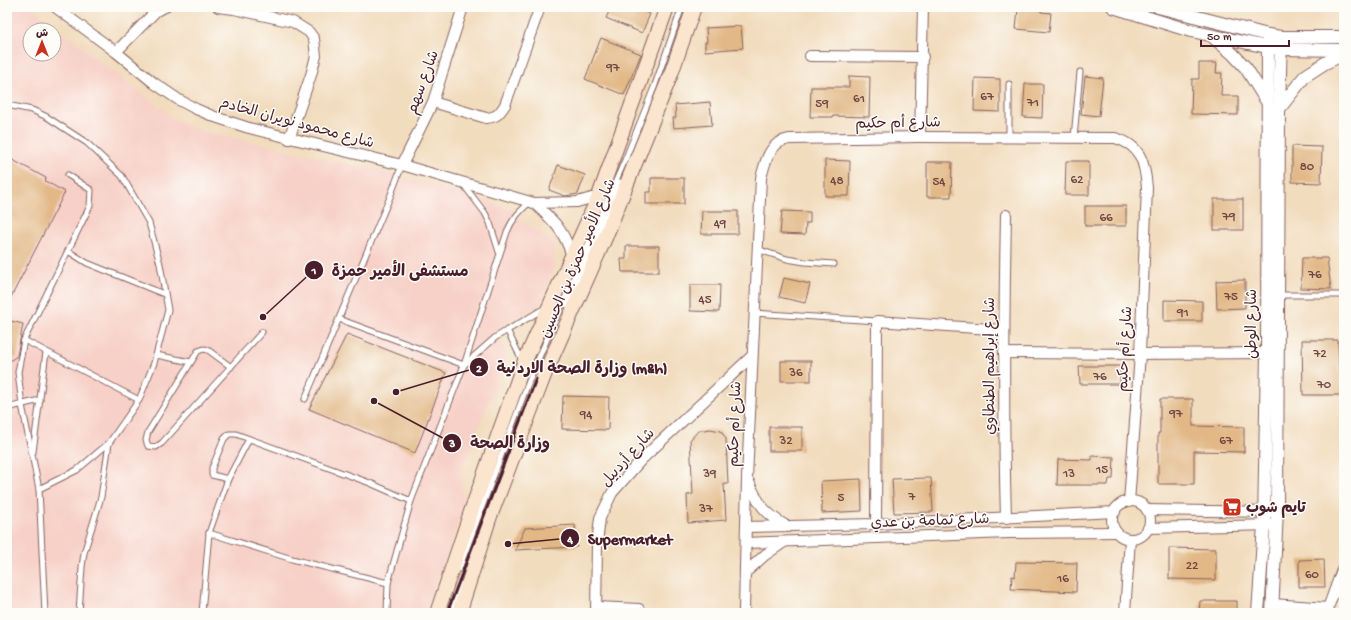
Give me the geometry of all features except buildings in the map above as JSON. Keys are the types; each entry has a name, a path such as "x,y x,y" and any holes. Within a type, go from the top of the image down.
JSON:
{"main road":[{"name":"شارع الأمير حمزة بن الحسين","path":"459,613 489,519 545,373 608,232 671,74 694,7"},
{"name":"شارع الأمير حمزة بن الحسين","path":"437,613 524,363 598,196 662,8"}],"street":[{"name":"شارع محمود نويران الخادم","path":"55,7 116,52 154,83 179,100 196,109 249,128 402,165 532,203 577,202 598,196"},
{"path":"116,52 156,11 165,7"},
{"path":"218,7 240,10 293,22 305,30 314,39 316,56 289,138"},
{"name":"شارع سهم","path":"402,165 433,102 463,7"},
{"path":"433,102 486,118 500,114 505,105 540,7"},
{"path":"920,137 923,7"},
{"path":"1113,7 1212,36 1267,47 1281,49 1344,50"},
{"path":"1158,7 1268,35 1281,37 1344,37"},
{"name":"شارع الوطن","path":"1258,613 1264,525 1267,353 1268,35"},
{"path":"1212,36 1233,54 1246,68 1267,102"},
{"name":"شارع الوطن","path":"1272,609 1277,525 1277,295 1281,37"},
{"path":"1279,109 1305,76 1326,62 1344,54"},
{"path":"810,56 923,57"},
{"name":"شارع أم حكيم","path":"744,613 747,478 761,178 766,161 777,143 789,139 920,137 1115,138 1125,141 1135,148 1141,158 1146,173 1148,188 1140,354 1129,502"},
{"name":"شارع محمود نويران الخادم","path":"532,203 551,218 560,229 567,240 572,256"},
{"name":"شارع إبراهيم الطنطاوي","path":"1006,215 1004,330 1006,518"},
{"path":"876,524 877,321 1004,330"},
{"path":"1004,353 1267,353"},
{"name":"شارع أردبيل","path":"597,610 596,544 600,518 612,494 642,459 752,356"},
{"path":"747,478 761,507 788,527"},
{"path":"1129,502 1136,502 1148,510 1150,519 1149,528 1144,535 1137,539 1130,539 1122,537 1116,532 1112,518 1118,507 1129,502"},
{"path":"1148,510 1277,511"},
{"name":"شارع ثمامة بن عدي","path":"746,528 876,524 1115,512"},
{"path":"1149,528 1277,525"},
{"name":"شارع ثمامة بن عدي","path":"746,543 1009,532 1116,532"},
{"path":"1125,613 1130,539"},
{"path":"745,573 765,555 784,542"},
{"path":"1272,609 1329,611 1343,567"},
{"path":"597,610 639,609"}],"lane":[{"path":"458,571 530,378 625,160 655,85 682,7"},
{"path":"539,372 650,114 666,74 688,7"},
{"path":"1074,138 1080,72"},
{"path":"1009,84 1009,137"},
{"path":"7,105 32,110 47,117 87,143 122,176 149,223 160,264 168,310 154,363 139,400 109,443 77,470 39,489"},
{"path":"305,399 402,165"},
{"path":"45,613 39,489 22,405 18,372 24,340 90,206 91,190 68,176"},
{"path":"461,182 485,213 500,252"},
{"path":"387,613 388,582 410,501 464,365 511,222 532,203"},
{"path":"758,249 805,262 834,264"},
{"path":"68,251 87,263 164,294"},
{"path":"1277,295 1344,294"},
{"path":"464,365 496,336 551,305"},
{"path":"754,313 877,321"},
{"path":"339,319 464,365"},
{"path":"507,330 524,363"},
{"path":"230,367 208,350 204,349 198,351 148,432 146,440 148,446 156,447 162,443 262,332"},
{"path":"24,340 139,400"},
{"path":"33,457 46,352"},
{"path":"156,355 191,362"},
{"path":"472,554 531,393"},
{"path":"7,408 40,400"},
{"path":"228,479 212,475 212,471 224,439 232,433 370,483 410,501"},
{"path":"202,613 210,533 228,479 249,439"},
{"path":"79,613 84,553 101,497 109,443"},
{"path":"210,533 292,559 388,582"},
{"path":"451,613 464,576"}],"shaded area":[{"path":"7,7 30,7 49,22 22,22 22,62 62,62 62,32 176,120 198,130 385,172 483,200 513,210 524,223 553,242 555,264 541,304 496,330 507,355 460,476 465,503 425,613 7,613"}],"railway":[{"path":"447,613 536,379"}],"place":[{"name":"مستشفى الأمير حمزة","path":"263,317"},
{"name":"وزارة الصحة الاردنية (m&h)","path":"396,392"},
{"name":"وزارة الصحة","path":"374,401"},
{"name":"تايم شوب","path":"1232,507"},
{"name":"Supermarket","path":"508,544"}]}
